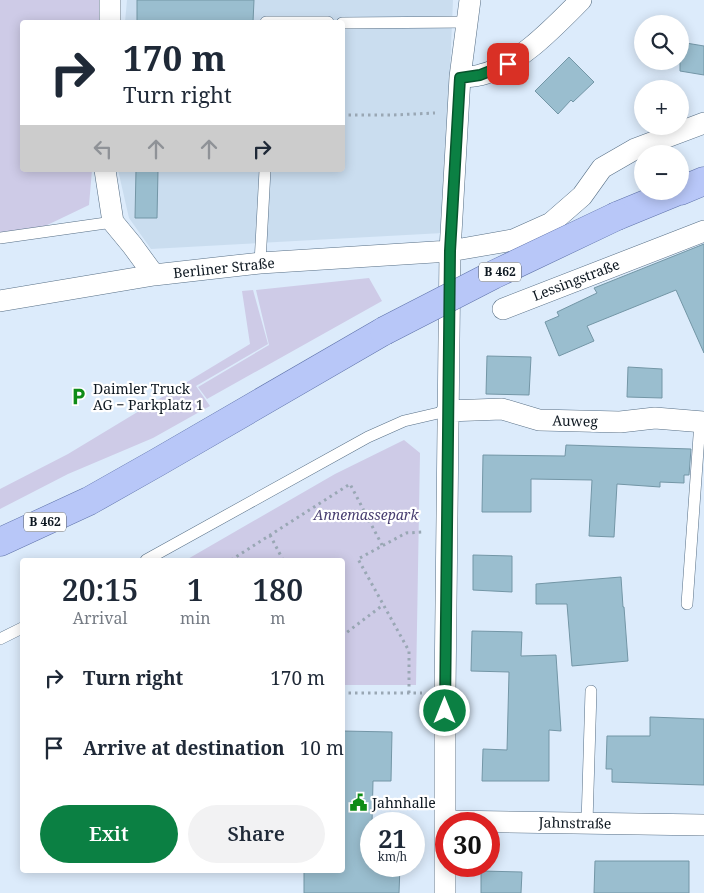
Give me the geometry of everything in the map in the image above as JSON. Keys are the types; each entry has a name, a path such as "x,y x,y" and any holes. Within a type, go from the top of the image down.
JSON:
{"main road":[{"name":"B 462","path":"689,187 704,181"},
{"name":"B 462","path":"0,542 89,501 384,331 493,275 617,216 657,200"}],"street":[{"path":"110,0 110,20"},
{"path":"445,812 447,411 450,251 460,78 470,0"},
{"path":"460,78 480,75 508,64 547,34 580,0"},
{"path":"450,251 513,240 551,223 582,196 602,168 635,149 704,123"},
{"path":"105,172 113,222 154,275"},
{"name":"Lessingstraße","path":"503,309 704,231"},
{"name":"Berliner Straße","path":"0,301 154,275 260,263 450,251"},
{"name":"Auweg","path":"447,411 502,409 539,420 620,422 655,418 702,422"},
{"name":"Jahnstraße","path":"500,822 704,826"},
{"path":"445,877 445,893"}],"lane":[{"path":"345,23 468,22"},
{"path":"260,263 265,172"},
{"path":"0,238 113,222"},
{"path":"150,558 368,437 404,421 447,411"},
{"path":"687,604 702,422"},
{"path":"0,639 20,629"},
{"path":"587,823 591,691"}],"path":[{"path":"345,115 434,113"},
{"path":"234,558 350,484 382,545"},
{"path":"409,693 409,651 358,559 406,533 446,531"},
{"path":"270,534 282,558"},
{"path":"345,634 383,605"},
{"path":"345,693 445,693"}],"shaded area":[{"path":"127,0 453,0 443,233 151,249 129,218 118,172 345,172 345,20 125,20"}],"green space":[{"path":"0,0 103,0 101,20 20,20 20,172 92,172 89,205 41,228 0,233"},
{"path":"369,278 382,301 207,399 198,387 269,345 256,290"},
{"path":"253,290 268,344 196,386 210,406 153,438 68,474 0,509 0,489 68,454 250,344 242,291"},
{"name":"Annemassepark","path":"404,440 420,453 416,685 345,685 345,558 189,558 335,474"}],"building":[{"path":"137,0 254,0 253,20 137,20"},
{"path":"689,44 704,46 704,75 680,71 689,70"},
{"path":"569,57 594,82 573,102 571,100 558,114 535,91"},
{"path":"136,172 158,172 157,218 135,218"},
{"path":"704,244 704,353 676,290 587,326 594,341 559,356 545,322 559,316 557,312 597,293 594,288"},
{"path":"487,356 531,357 529,395 486,394"},
{"path":"628,367 662,369 662,398 627,397"},
{"path":"566,445 691,449 689,475 684,475 684,483 660,482 660,487 617,484 614,537 589,536 592,480 531,479 531,512 482,512 483,455 565,456"},
{"path":"473,555 512,556 512,592 473,590"},
{"path":"621,577 628,661 572,666 567,604 536,604 536,584"},
{"path":"472,631 522,632 521,656 556,655 561,731 549,730 549,781 482,781 483,749 507,750 509,672 471,671"},
{"path":"650,717 704,719 704,785 612,782 612,769 606,769 607,736 650,736"},
{"name":"Jahnhalle","path":"345,731 392,732 391,781 373,781 372,812 360,812 360,877 400,877 399,893 304,893 304,873 345,873"},
{"path":"595,861 689,861 689,893 594,893"},
{"path":"500,871 522,872 521,893 481,893 481,877 500,877"}],"place":[{"name":"Daimler Truck AG − Parkplatz 1","path":"79,397"},
{"name":"Jahnhalle","path":"358,803"}],"route":[{"path":"445,711 450,251 460,78 480,75 508,64"}]}
